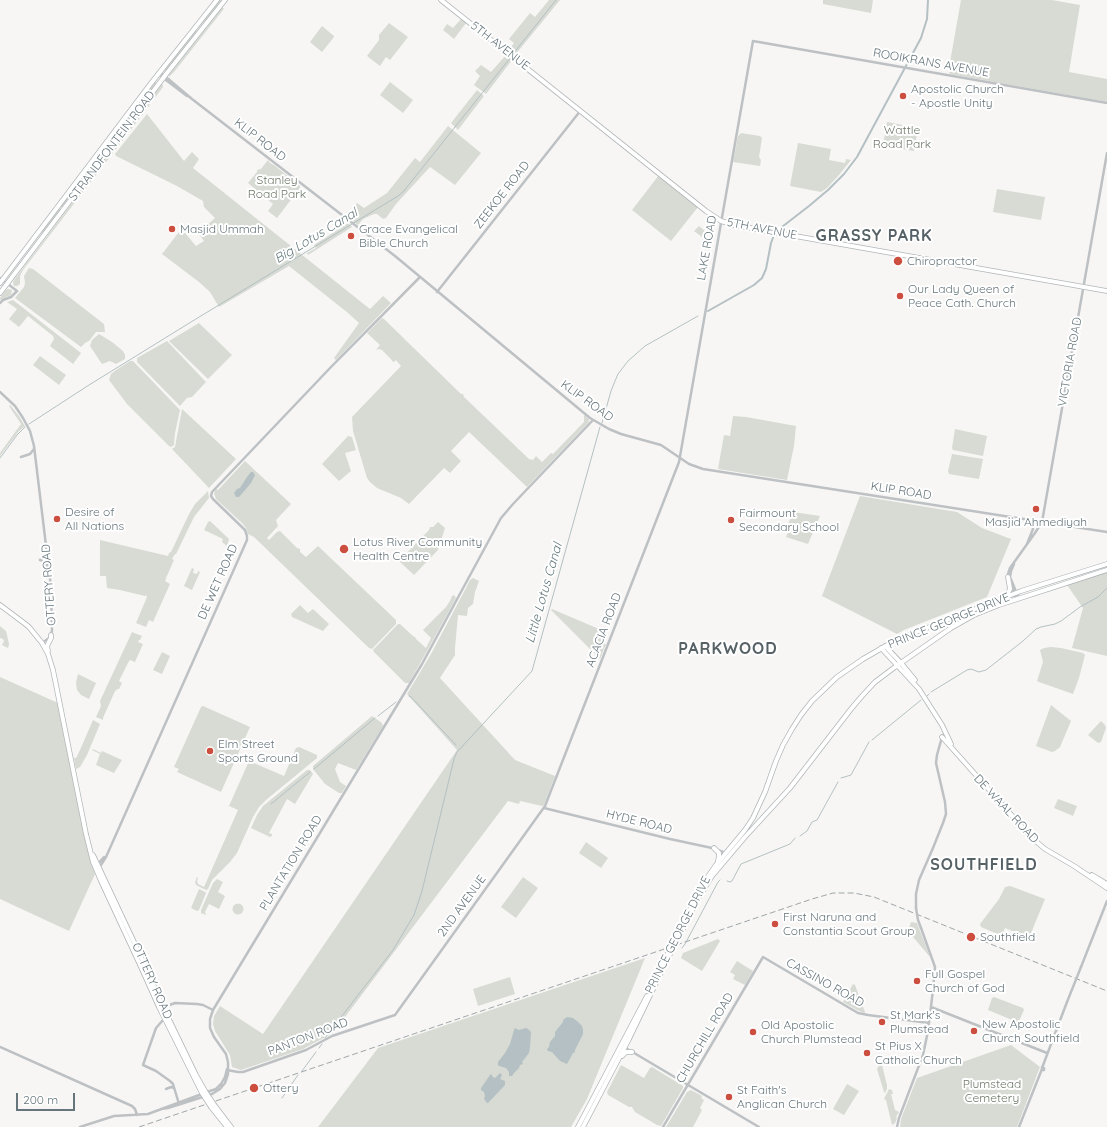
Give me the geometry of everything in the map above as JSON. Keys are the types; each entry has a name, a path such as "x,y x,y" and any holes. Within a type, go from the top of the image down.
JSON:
{"main road":[{"name":"STRANDFONTEIN ROAD","path":"1,280 159,73 217,0"},
{"name":"STRANDFONTEIN ROAD","path":"0,293 164,77 225,0"},
{"name":"5TH AVENUE","path":"441,0 721,221 772,232 1107,291"},
{"path":"194,29 198,30 218,8 223,6 226,8"},
{"path":"58,207 60,209 62,208 79,190"},
{"name":"PRINCE GEORGE DRIVE","path":"578,1127 623,1046 704,888 753,818 783,744 801,714 821,692 837,677 863,659 883,647 909,635 997,600 1107,564"},
{"name":"PRINCE GEORGE DRIVE","path":"583,1127 614,1068 623,1046 701,886 716,865 790,788 862,696 875,682 954,625 967,618 987,609 1107,570"},
{"path":"997,600 1006,595 1009,591 1010,586 1008,576"},
{"path":"0,605 24,623 42,643"},
{"path":"48,654 47,646 51,635"},
{"name":"OTTERY ROAD","path":"42,643 48,654 53,670 85,828 97,867 169,1027 204,1092 227,1127"},
{"name":"DE WAAL ROAD","path":"883,647 910,674 947,738 962,760"},
{"path":"910,674 908,664 915,653"},
{"name":"DE WAAL ROAD","path":"899,664 919,689"},
{"path":"942,727 942,738 947,738"},
{"name":"DE WAAL ROAD","path":"942,738 1032,838 1045,849 1107,888"},
{"path":"714,848 719,856 716,865"},
{"name":"DE WAAL ROAD","path":"1074,866 1094,875 1107,884"},
{"name":"OTTERY ROAD","path":"97,867 204,1092"},
{"path":"614,1068 623,1054 632,1052"},
{"name":"OTTERY ROAD","path":"213,1107 231,1127"}],"street":[{"name":"ROOIKRANS AVENUE","path":"753,41 1107,103"},
{"name":"LAKE ROAD","path":"680,458 753,41"},
{"name":"KLIP ROAD","path":"159,73 351,222 603,426 621,434 662,446 691,465 703,469 1107,532"},
{"name":"ZEEKOE ROAD","path":"437,292 581,110"},
{"name":"VICTORIA ROAD","path":"1017,599 1008,576 1009,570 1042,522 1107,153"},
{"name":"DE WET ROAD","path":"97,867 108,852 247,540 245,530 213,499 211,496 212,492 320,378 420,277"},
{"path":"0,303 3,300 12,297 17,291 1,280"},
{"name":"OTTERY ROAD","path":"0,392 15,406 27,425 34,446 49,569 52,628 51,635 42,643"},
{"name":"PLANTATION ROAD","path":"210,1019 213,1010 428,653 501,518 594,420"},
{"path":"21,457 31,453 34,446"},
{"name":"ACACIA ROAD","path":"544,808 680,458"},
{"path":"1024,519 1031,523 1033,528 1026,546"},
{"path":"47,550 40,560 45,561 49,569"},
{"name":"VICTORIA ROAD","path":"1014,564 1010,577 1015,594"},
{"path":"897,1127 898,1120 923,1054 931,1008 935,967 918,920 916,894 919,880 946,814 945,802 936,763 942,738"},
{"name":"HYDE ROAD","path":"544,808 714,848 727,854"},
{"name":"2ND AVENUE","path":"395,1015 544,808"},
{"path":"1019,1127 1043,1069 1044,1060 1107,901"},
{"name":"CASSINO ROAD","path":"763,957 860,1014 929,1023"},
{"name":"CHURCHILL ROAD","path":"663,1127 763,957"},
{"path":"163,1007 173,1003 200,1004 213,1010"},
{"path":"207,1007 210,1012 210,1026 212,1033 227,1056 231,1069 234,1072"},
{"path":"931,1008 1047,1053"},
{"name":"PANTON ROAD","path":"228,1071 243,1072 306,1050 332,1036 390,1018 395,1015"},
{"path":"164,1016 163,1020 158,1025 143,1065 156,1071 172,1082 179,1104"},
{"path":"158,1025 165,1024 169,1027"},
{"path":"623,1046 760,1127"},
{"path":"0,1047 132,1106 137,1115"},
{"path":"224,1051 228,1071"},
{"path":"80,1127 114,1116 148,1114 211,1094 225,1083 229,1064"},
{"path":"166,1089 171,1086 174,1089"}],"green space":[{"path":"219,0 223,0 214,12 197,28"},
{"path":"549,0 560,0 515,55 509,50 514,43 509,39 530,13 535,17"},
{"path":"823,0 873,0 871,13 823,4"},
{"path":"961,0 1052,0 1080,5 1069,72 1107,79 1107,102 950,74 949,68 961,70 963,65 950,62"},
{"path":"222,8 224,8 223,10 169,77 169,75"},
{"path":"461,19 466,23 454,39 443,30 447,24 453,28"},
{"path":"389,23 408,37 390,60 386,57 380,66 367,56 379,40 379,35"},
{"path":"322,26 334,37 322,52 310,42"},
{"path":"200,30 166,72 165,69 195,31"},
{"path":"506,55 512,60 486,94 474,85 480,76 475,71 481,65 491,72"},
{"path":"155,82 157,84 78,187 62,207 60,207 133,113"},
{"path":"390,82 413,100 403,113 380,95"},
{"path":"162,84 163,87 146,110 23,270 20,276 20,284 14,286 14,280"},
{"path":"477,90 484,96 458,130 451,123"},
{"path":"147,114 184,161 192,152 199,159 193,168 370,309 383,296 391,303 336,360 334,358 359,323 289,266 219,307 210,292 162,254 179,232 185,233 196,246 204,241 198,233 215,218 204,207 203,201 177,186 116,156 115,154"},
{"name":"Wattle Road Park","path":"887,122 918,128 914,151 883,146"},
{"path":"448,126 481,153 455,185 430,167 396,204 386,218 383,219 377,214 374,214 363,219 358,225 347,217 357,203 364,208 387,193 415,158 420,162"},
{"path":"741,133 760,136 762,138 759,157 761,160 760,166 733,162 738,136"},
{"path":"798,143 831,149 829,160 845,163 846,159 851,160 827,188 821,192 790,186"},
{"name":"Stanley Road Park","path":"268,160 300,186 277,218 268,211 273,204 248,183 257,170 261,169"},
{"path":"659,175 698,207 671,241 632,210"},
{"path":"997,189 1045,197 1041,220 993,212"},
{"path":"58,209 62,209 44,233 41,232"},
{"path":"348,223 352,227 308,255 307,253 316,248 314,245"},
{"path":"699,226 706,232 702,237 694,231"},
{"path":"29,268 33,269 104,324 105,332 96,332 89,341 81,347 15,298 24,287 24,276"},
{"path":"8,289 12,290 11,295 0,300 0,298"},
{"path":"13,300 81,353 73,364 50,346 54,339 53,336 28,316 19,327 9,319 17,309 7,302"},
{"path":"382,318 461,394 463,394 464,397 529,459 533,460 536,456 542,462 551,453 553,454 584,422 584,415 589,419 589,422 527,487 469,432 451,451 461,461 450,473 444,468 409,504 401,498 377,488 367,478 353,431 352,417 401,366 396,360 394,362 392,361 382,350 376,350 380,345 367,333"},
{"path":"199,323 232,355 208,379 169,341"},
{"path":"99,334 123,351 125,359 116,364 110,361 102,364 90,346 92,340"},
{"path":"167,341 206,382 192,397 187,398 180,406 137,362 137,358"},
{"path":"40,356 66,375 59,385 33,365"},
{"path":"130,361 133,361 180,410 174,445 171,447 127,404 109,380 111,374"},
{"path":"10,405 25,426 19,431 0,456 0,453 21,424 9,406"},
{"path":"182,409 236,459 209,488 172,449 175,447"},
{"path":"733,416 796,426 794,446 787,480 718,469 724,435 730,436"},
{"path":"955,429 987,436 983,456 953,450"},
{"path":"348,436 352,437 356,450 345,453 351,471 339,481 322,464"},
{"path":"952,454 983,459 979,479 949,474 948,471"},
{"path":"245,461 291,504 276,520 278,526 267,538 269,540 280,531 297,548 300,549 300,552 306,557 318,546 396,620 396,624 372,649 369,648 254,537 248,534 242,523 216,499 214,493 216,489 218,490"},
{"path":"208,491 209,498 194,517 176,554 172,559 174,560 165,581 170,584 153,622 149,620 146,627 136,623 147,597 146,595 107,588 106,576 100,576 100,540 168,556 195,504"},
{"path":"860,496 957,512 982,528 1011,539 987,597 897,634 822,596"},
{"path":"793,512 820,516 808,544 786,537 789,530 786,529"},
{"path":"210,521 229,539 227,546 222,542 223,539 204,530"},
{"path":"438,522 445,528 438,550 414,575 399,561 429,530 430,527 433,527"},
{"path":"192,568 194,569 193,573 197,574 198,571 200,572 192,590 184,586"},
{"path":"1107,572 1107,656 1072,648 1083,608 1067,585"},
{"path":"473,578 479,581 473,604 468,608 467,616 458,615 455,655 440,678 515,760 555,776 544,805 542,806 520,801 519,804 508,801 333,1033 303,1049 241,1070 232,1067 230,1055 215,1031 213,1024 214,1016 220,1006 263,1034 457,750 407,694 431,654 470,580"},
{"path":"454,595 456,598 427,651 409,683 405,683 373,650 398,624 400,624 426,648 431,638 423,630 446,607"},
{"path":"300,605 308,613 313,609 329,624 323,631 292,617 291,614"},
{"path":"552,609 606,632 604,643 606,644 600,659 551,610"},
{"path":"0,626 6,631 9,644 8,648 2,645 4,641 0,638"},
{"path":"132,632 142,636 138,642 143,644 135,662 130,660 128,663 119,681 122,683 119,689 115,691 103,720 96,717 101,706 100,701"},
{"path":"1051,647 1083,653 1085,655 1073,694 1037,681 1043,662 1040,650"},
{"path":"162,652 170,656 162,674 153,670"},
{"path":"78,674 96,683 89,699 81,695 77,690 76,683"},
{"path":"0,677 58,703 91,863 95,874 69,931 0,899"},
{"path":"1051,705 1071,721 1060,747 1052,752 1036,746"},
{"name":"Elm Street Sports Ground","path":"203,706 250,727 221,792 177,772 179,769 174,767 201,707"},
{"path":"372,716 382,723 383,726 356,770 338,763 335,769 340,782 346,786 342,793 339,793 325,784 313,769 313,766"},
{"path":"93,720 100,724 87,755 80,767 76,769 74,758 76,758 80,750"},
{"path":"1101,721 1106,728 1101,742 1098,743 1088,735"},
{"path":"299,747 317,755 317,758 259,807 237,853 212,880 208,889 206,890 196,885 195,882 198,877 198,884 204,887 238,810 229,806 249,761 284,776 296,748"},
{"path":"93,749 101,753 102,751 122,760 114,773 96,765 100,754 92,750"},
{"path":"307,770 310,770 313,774 295,804 287,799 269,833 272,834 272,836 270,837 251,828 263,806"},
{"path":"1058,799 1077,806 1073,816 1054,808"},
{"path":"586,842 608,858 601,868 579,853"},
{"path":"523,877 538,888 516,918 501,907"},
{"path":"217,879 223,882 218,892 225,896 219,909 209,904 205,912 206,915 201,913 201,910 213,883"},
{"path":"1010,886 1045,899 1029,938 1005,928 1002,936 981,927 980,924 999,899 1005,887"},
{"path":"199,889 206,893 199,910 197,911 191,908"},
{"path":"236,904 240,904 242,905 242,913 236,914 233,911 233,907"},
{"path":"911,922 917,923 930,957 908,931"},
{"path":"718,939 720,941 702,971 681,958 683,953"},
{"path":"645,958 587,1099 571,1127 318,1127 378,1048"},
{"path":"737,961 753,971 745,985 733,979 735,975 730,972"},
{"path":"510,977 515,994 478,1006 473,989"},
{"path":"853,984 855,985 865,1012 864,1013 843,1002"},
{"path":"994,997 1023,1008 1024,1010 1019,1021 1017,1022 988,1010 992,998"},
{"name":"Plumstead Cemetery","path":"1011,1045 1040,1067 1017,1127 900,1127 901,1119 917,1078"},
{"path":"621,1065 644,1078 652,1067 683,1086 661,1126 635,1112 632,1107 629,1107 608,1095 607,1092"},
{"path":"879,1065 882,1065 887,1085 885,1093 877,1069"},
{"path":"847,1084 859,1091 844,1115 833,1109"},
{"path":"889,1089 892,1090 893,1094 891,1094 895,1110 899,1112 895,1123 892,1125 886,1100 884,1099"},
{"path":"691,1090 702,1096 701,1098 704,1100 700,1108 702,1110 693,1127 666,1127 687,1092"}],"shaded area":[{"path":"251,472 255,475 251,483 239,497 236,497 234,493 240,488"},
{"path":"567,1017 573,1018 582,1026 583,1034 575,1052 567,1064 560,1061 547,1049 555,1036 555,1032 563,1020"},
{"path":"515,1028 519,1030 526,1028 531,1032 530,1047 529,1053 522,1062 523,1064 520,1065 512,1076 509,1076 509,1072 506,1068 499,1066 498,1062 510,1044"},
{"path":"500,1073 502,1075 500,1079 505,1081 505,1085 487,1103 484,1099 484,1092 481,1088 491,1074 495,1078"}],"waterway":[{"name":"Big Lotus Canal","path":"513,54 556,0"},
{"name":"Little Lotus Canal","path":"778,230 828,190 844,174 857,157 921,38 927,19 928,0"},
{"name":"Big Lotus Canal","path":"29,424 89,385 398,196 403,192 511,57"},
{"name":"Little Lotus Canal","path":"708,311 754,285 762,278 766,269 774,235"},
{"name":"Little Lotus Canal","path":"602,423 615,381 618,374 628,361 645,346 698,316"},
{"name":"Big Lotus Canal","path":"0,458 17,435 25,427"},
{"name":"Little Lotus Canal","path":"325,1038 393,950 414,915 422,891 457,752 532,671 600,427"},
{"path":"931,692 967,670 971,669 979,672 986,670 1036,629 1061,621 1080,607 1098,597 1107,588"},
{"path":"409,696 456,745"},
{"path":"872,740 921,700"},
{"path":"378,716 396,702"},
{"path":"314,769 375,718"},
{"path":"841,778 851,775 869,742"},
{"path":"271,804 310,772"},
{"path":"800,836 807,831 812,822 817,820 838,782"},
{"path":"727,881 732,881 741,864 790,844 795,838"},
{"path":"682,948 720,880"},
{"path":"319,1048 322,1044"},
{"path":"302,1071 316,1052"},
{"path":"282,1098 298,1075"}],"railway":[{"path":"139,1127 833,893 854,893 874,897 1107,991"}],"place":[{"name":"Apostolic Church - Apostle Unity","path":"903,96"},
{"name":"Masjid Ummah","path":"172,229"},
{"name":"Grace Evangelical Bible Church","path":"351,236"},
{"name":"Chiropractor","path":"898,261"},
{"name":"Our Lady Queen of Peace Cath. Church","path":"900,296"},
{"name":"Masjid Ahmediyah","path":"1036,509"},
{"name":"Desire of All Nations","path":"57,519"},
{"name":"Fairmount Secondary School","path":"731,520"},
{"name":"Lotus River Community Health Centre","path":"344,549"},
{"name":"Elm Street Sports Ground","path":"210,751"},
{"name":"First Naruna and Constantia Scout Group","path":"775,924"},
{"name":"Southfield","path":"971,937"},
{"name":"Full Gospel Church of God","path":"917,981"},
{"name":"St Mark's Plumstead","path":"882,1022"},
{"name":"New Apostolic Church Southfield","path":"974,1031"},
{"name":"Old Apostolic Church Plumstead","path":"753,1032"},
{"name":"St Pius X Catholic Church","path":"867,1053"},
{"name":"Ottery","path":"254,1088"},
{"name":"St Faith's Anglican Church","path":"729,1097"}],"district":[{"name":"GRASSY PARK","path":"874,236"},
{"name":"PARKWOOD","path":"728,649"},
{"name":"SOUTHFIELD","path":"984,865"}]}
